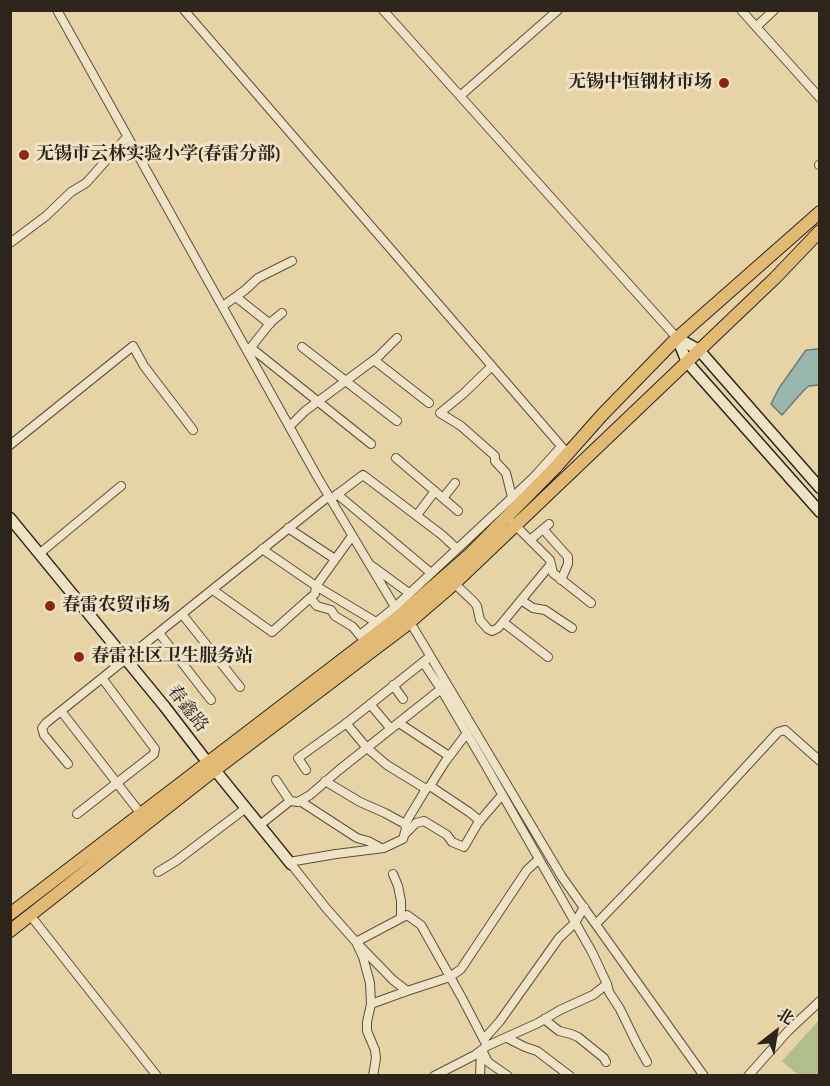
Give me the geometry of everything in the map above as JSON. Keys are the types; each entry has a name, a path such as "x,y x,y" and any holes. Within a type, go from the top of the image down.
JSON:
{"main road":[{"path":"10,914 141,814 410,622 454,583 565,450 677,338 819,212"},
{"path":"10,931 363,639 398,618 470,554 509,515 687,362 775,278 819,231"},
{"path":"677,338 699,350 819,488"},
{"path":"677,338 687,362 819,512"},
{"name":"春鑫路","path":"10,509 41,552"},
{"name":"春鑫路","path":"10,518 41,552 202,747 211,765 290,863"}],"street":[{"path":"57,10 322,484 332,496 431,573"},
{"path":"184,10 565,450 512,497"},
{"path":"383,10 677,338"},
{"path":"460,96 558,10"},
{"path":"741,10 819,98"},
{"path":"756,27 774,10"},
{"path":"10,243 46,216 71,192 86,183 127,136"},
{"path":"223,306 258,278 292,261"},
{"path":"236,297 270,324"},
{"path":"248,351 282,313"},
{"path":"290,426 305,411 374,360 397,338"},
{"path":"10,445 132,346 144,366 193,430"},
{"path":"302,347 397,421"},
{"path":"248,351 255,351 371,444"},
{"path":"374,360 429,403"},
{"path":"310,598 317,606 331,610 335,616 353,627 363,639 376,622 457,549 509,515 512,497 506,473 495,461 495,456 461,426 440,413 492,366"},
{"path":"396,458 458,512"},
{"path":"68,764 44,735 42,728 46,723 288,528 363,475 417,515 457,549"},
{"path":"443,498 454,483"},
{"path":"41,552 121,486"},
{"path":"417,515 435,491"},
{"path":"332,496 352,536 395,607"},
{"path":"509,515 550,560 552,573 591,603"},
{"path":"530,540 546,527 568,557 568,564 561,580"},
{"path":"288,528 335,559"},
{"path":"213,590 272,632 315,594 316,585 352,536"},
{"path":"262,549 376,622"},
{"path":"368,562 409,593"},
{"path":"454,583 477,606 480,620 488,629 494,630 551,564"},
{"path":"521,600 533,608 545,610 572,628"},
{"path":"182,614 240,687"},
{"path":"410,622 562,877 704,1076"},
{"path":"503,622 548,657"},
{"path":"159,633 211,700"},
{"path":"306,770 298,758 430,656"},
{"path":"423,662 441,688 592,952 609,992 647,1062"},
{"path":"77,814 154,754 154,749 102,678"},
{"path":"393,685 403,699"},
{"path":"260,825 290,801 298,802 310,795 441,688"},
{"path":"370,704 391,729"},
{"path":"61,711 141,814"},
{"path":"346,723 367,748 387,765 469,812 480,821"},
{"path":"399,723 449,756"},
{"path":"596,924 778,732 785,730 819,761"},
{"path":"407,990 393,980 356,942 290,863 381,848 404,839 405,824 449,756 467,733"},
{"path":"276,780 290,801"},
{"path":"326,781 360,802 405,824"},
{"path":"405,834 416,823 424,821 447,834 452,842 464,847 480,821 502,795"},
{"path":"300,801 357,838 381,848"},
{"path":"158,872 246,808"},
{"path":"371,1005 407,990 450,977 461,969 526,870 539,859"},
{"path":"393,874 401,901 400,918"},
{"path":"434,1076 475,1055 484,1045 559,938 575,923 584,907"},
{"path":"30,915 157,1076"},
{"path":"356,942 407,915 421,925 484,1045 488,1062 508,1076"},
{"path":"356,942 370,983 371,1005 367,1031 375,1050 373,1076"},
{"path":"484,1045 507,1038 593,995 607,984"},
{"path":"748,1076 788,1031 819,1001"},
{"path":"544,1019 559,1031 578,1037 606,1062"},
{"path":"507,1038 537,1051 570,1076"},
{"path":"480,1076 484,1045"}],"green space":[{"path":"819,1020 819,1075 798,1075 782,1061"}],"water":[{"path":"819,349 819,385 805,389 782,415 771,404 779,388 806,350"}],"place":[{"name":"无锡中恒钢材市场","path":"724,83"},
{"name":"无锡市云林实验小学(春雷分部)","path":"24,155"},
{"name":"春雷农贸市场","path":"50,606"},
{"name":"春雷社区卫生服务站","path":"79,657"}]}
